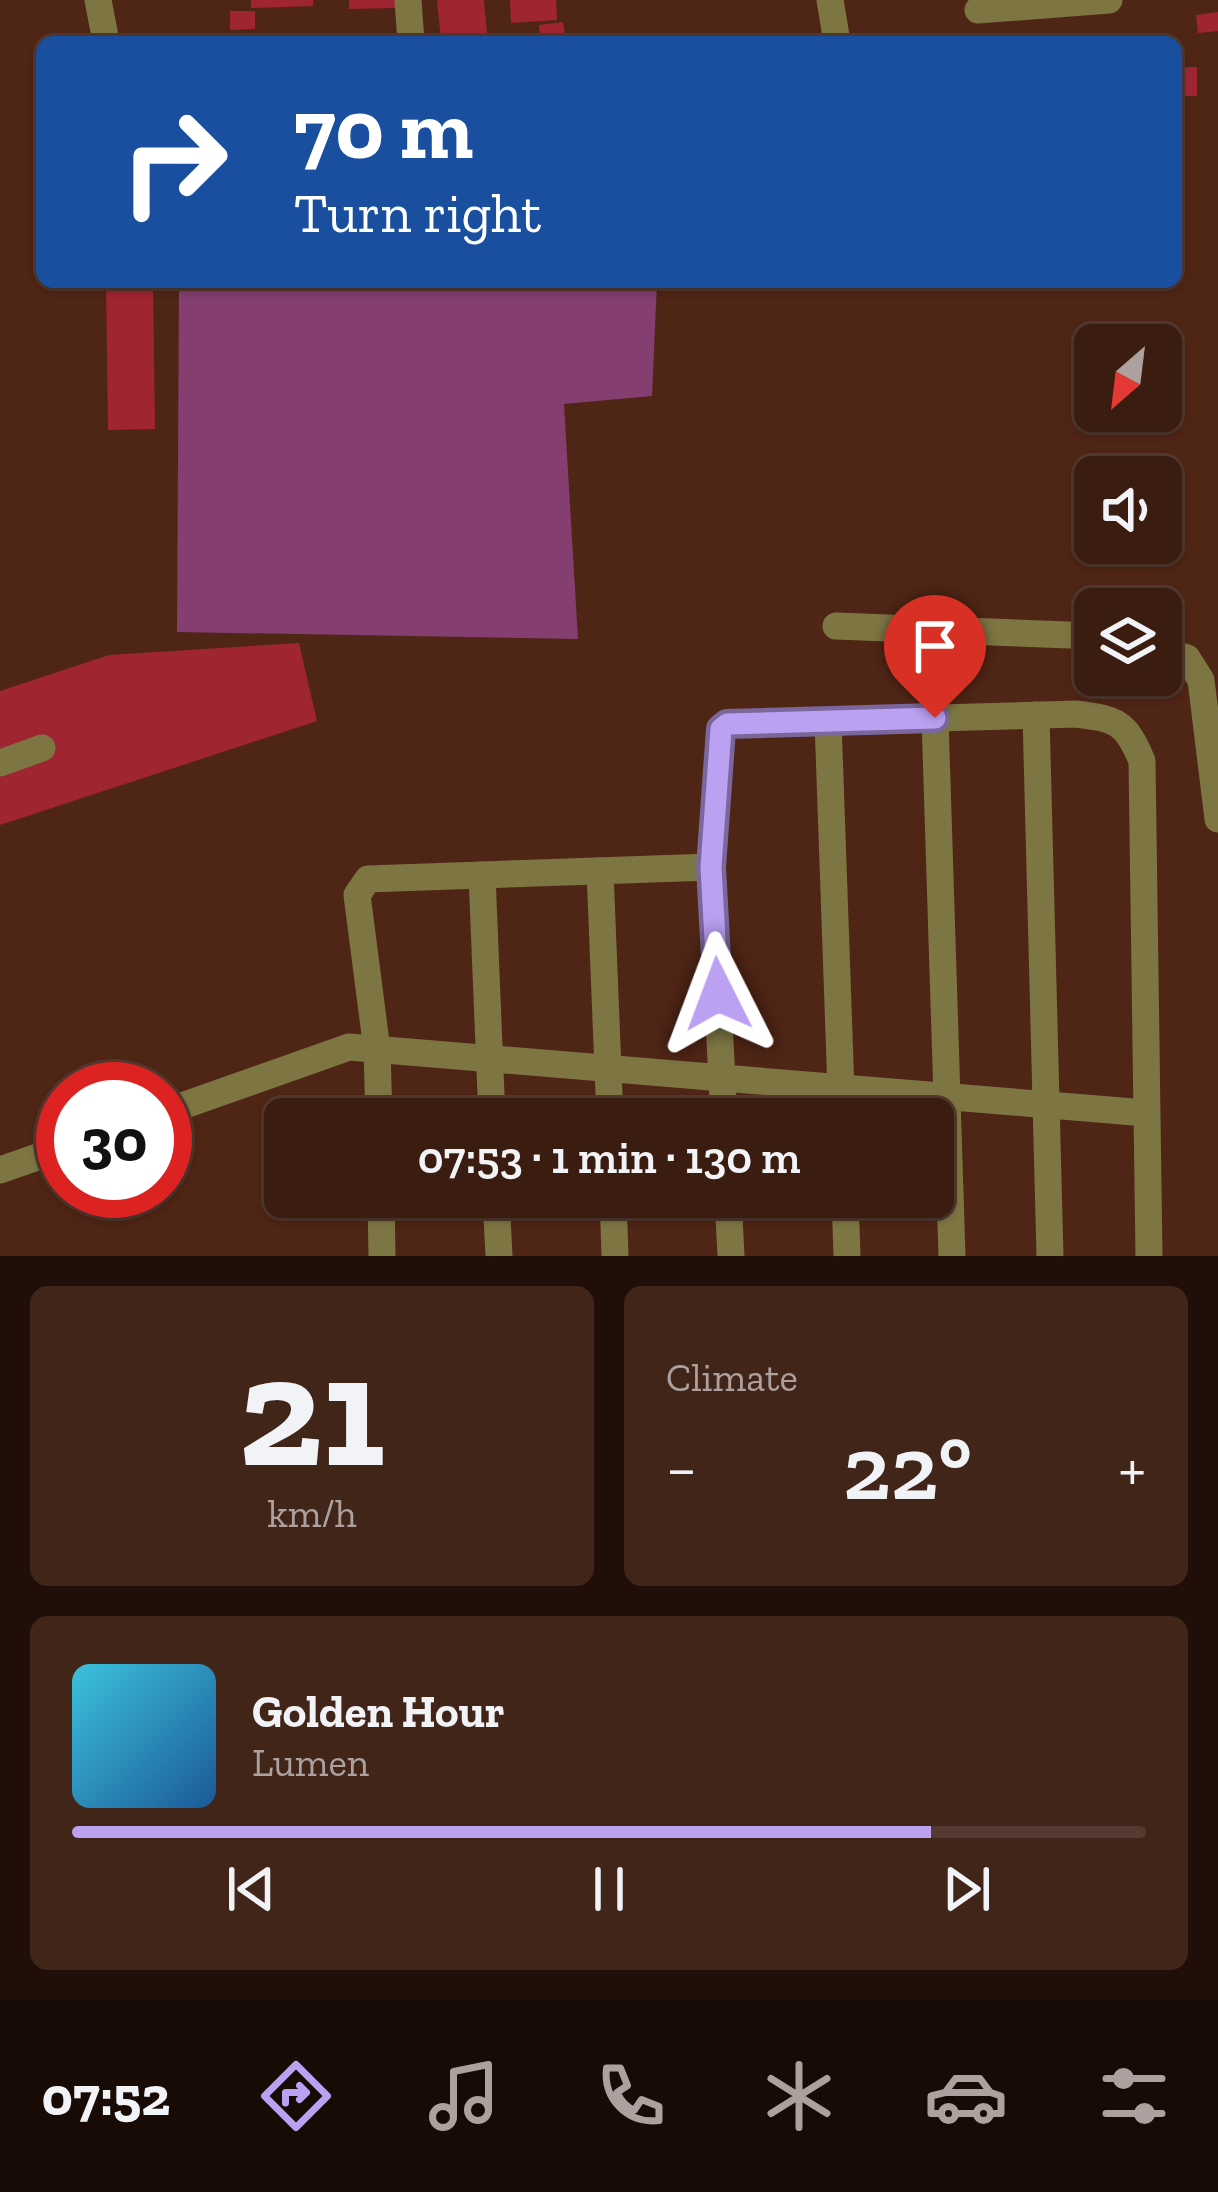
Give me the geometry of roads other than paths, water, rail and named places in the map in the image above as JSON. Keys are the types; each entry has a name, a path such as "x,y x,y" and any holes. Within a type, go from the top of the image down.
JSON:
{"street":[{"path":"98,0 105,36"},
{"path":"407,0 410,36"},
{"path":"830,0 836,36"},
{"path":"978,10 1109,0"},
{"path":"836,626 1074,635"},
{"path":"1182,656 1202,680 1218,819"},
{"path":"1036,715 1051,1256"},
{"path":"723,1098 711,867 721,729 727,724 1036,715 1107,718 1129,731 1142,761 1149,1256"},
{"path":"935,718 952,1256"},
{"path":"828,721 841,1098"},
{"path":"0,763 42,748"},
{"path":"378,1098 360,888 368,879 711,867"},
{"path":"600,871 609,1098"},
{"path":"482,875 492,1098"},
{"path":"192,1102 349,1047 1146,1113"},
{"path":"0,1170 36,1157"},
{"path":"381,1218 382,1256"},
{"path":"497,1218 499,1256"},
{"path":"614,1218 615,1256"},
{"path":"729,1218 731,1256"},
{"path":"846,1218 847,1256"}]}
